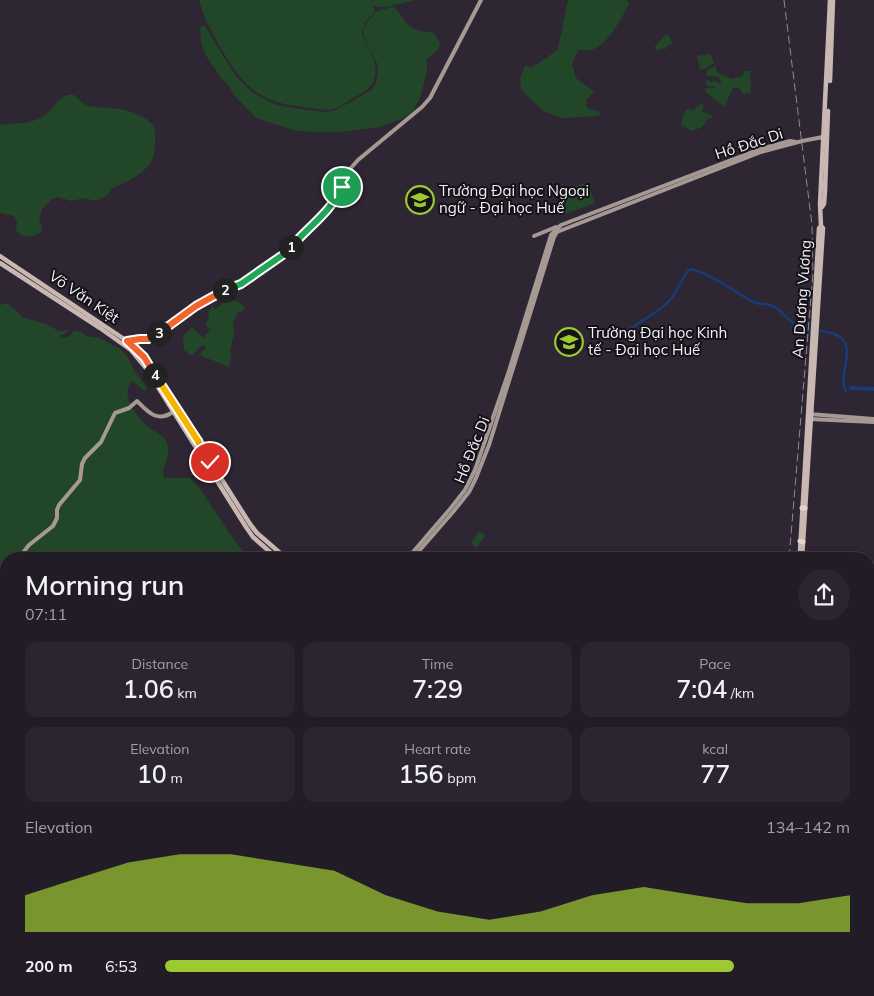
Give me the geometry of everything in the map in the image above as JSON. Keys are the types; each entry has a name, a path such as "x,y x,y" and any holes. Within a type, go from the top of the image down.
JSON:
{"main road":[{"path":"822,207 824,204 832,0"},
{"path":"822,207 820,204 823,138 829,67"},
{"name":"An Dương Vương","path":"801,552 819,228 821,226 822,207"},
{"name":"Võ Văn Kiệt","path":"0,256 37,284 144,357 253,537 270,552"},
{"name":"Võ Văn Kiệt","path":"0,263 37,284"},
{"name":"Võ Văn Kiệt","path":"245,522 279,552"}],"street":[{"path":"125,343 148,339 203,302 241,284 287,252 336,200 350,168 422,107 430,98 481,0"},
{"path":"798,142 823,138"},
{"name":"Hồ Đắc Di","path":"418,552 453,512 476,478 489,444 548,250 556,231 561,225 760,149 790,141 798,142"},
{"name":"Hồ Đắc Di","path":"556,231 761,152 798,142"},
{"path":"534,236 561,225"},
{"name":"Hồ Đắc Di","path":"413,552 465,490 476,470 533,299"},
{"path":"24,552 29,545 53,526 57,518 59,505 80,480 82,464 85,458 101,442 115,413 129,408 137,401 148,412 162,417 166,417 175,410"},
{"path":"809,417 874,420"}],"green space":[{"path":"199,0 371,0 373,4 372,0 416,0 386,7 376,7 373,5 375,12 365,22 362,32 375,65 375,78 363,93 331,110 276,102 256,92 231,65 212,33"},
{"path":"568,0 627,0 629,3 609,37 591,50 578,50 572,64 576,78 594,92 586,100 587,108 599,111 600,116 562,118 542,110 521,90 520,78 525,66 532,67 558,49"},
{"path":"393,7 410,26 417,30 434,33 440,43 438,50 427,59 427,71 421,95 413,112 402,119 379,127 341,132 313,132 293,130 256,118 221,78 205,54 201,42 200,27 203,25 235,75 253,93 274,104 324,112 334,111 371,90 376,83 377,63 364,37 363,28 377,11"},
{"path":"668,34 673,44 670,44 664,50 662,48 659,51 654,48 664,36"},
{"path":"710,54 714,63 705,69 700,69 697,56"},
{"path":"715,66 718,73 732,79 742,76 745,71 750,71 751,93 743,94 740,88 733,88 724,107 706,92 705,88 716,88 707,86 706,81 708,80 711,83 715,80 719,84 722,83 718,77 707,76 706,71"},
{"path":"68,95 74,95 89,106 126,111 138,114 148,120 154,126 154,155 151,162 140,174 111,189 108,195 96,201 84,198 71,201 58,197 52,199 42,209 39,219 42,227 41,233 24,236 16,230 17,222 14,216 0,213 0,125 28,122 39,118 48,113 60,99"},
{"path":"700,103 704,106 702,112 714,116 707,120 702,127 692,131 681,125 684,112 687,109 694,110"},
{"path":"587,182 595,203 565,214 557,193"},
{"path":"226,300 237,301 245,307 242,312 239,311 233,322 234,334 230,350 231,359 229,367 202,356 200,354 206,348 205,345 201,346 192,356 184,350 183,336 192,327 203,338 210,331 205,323 209,319 208,312 212,307 216,309"},
{"path":"8,304 21,317 46,324 59,331 70,330 60,335 60,338 69,337 74,331 82,332 86,336 99,338 119,348 127,356 147,388 145,391 132,381 128,394 131,406 135,413 152,430 162,436 167,443 168,453 163,470 164,478 190,478 198,486 236,543 245,552 0,552 0,306"},
{"path":"479,531 485,535 477,548 471,543"}],"water":[{"path":"850,386 874,387 874,391 849,390"}],"waterway":[{"path":"625,333 667,304 690,269 714,278 753,302 773,306 800,328 811,331"},
{"path":"820,331 834,334 843,339 846,346 847,355 844,373 846,392"}],"railway":[{"path":"784,0 812,225 813,273 790,552"}],"place":[{"name":"Trường Đại học Ngoại ngữ - Đại học Huế","path":"420,200"},
{"name":"Trường Đại học Kinh tế - Đại học Huế","path":"569,342"}],"route":[{"path":"210,462 144,357 127,341 148,339 161,332 192,309 216,294 241,284 287,252 328,210 336,200 342,187"}]}
